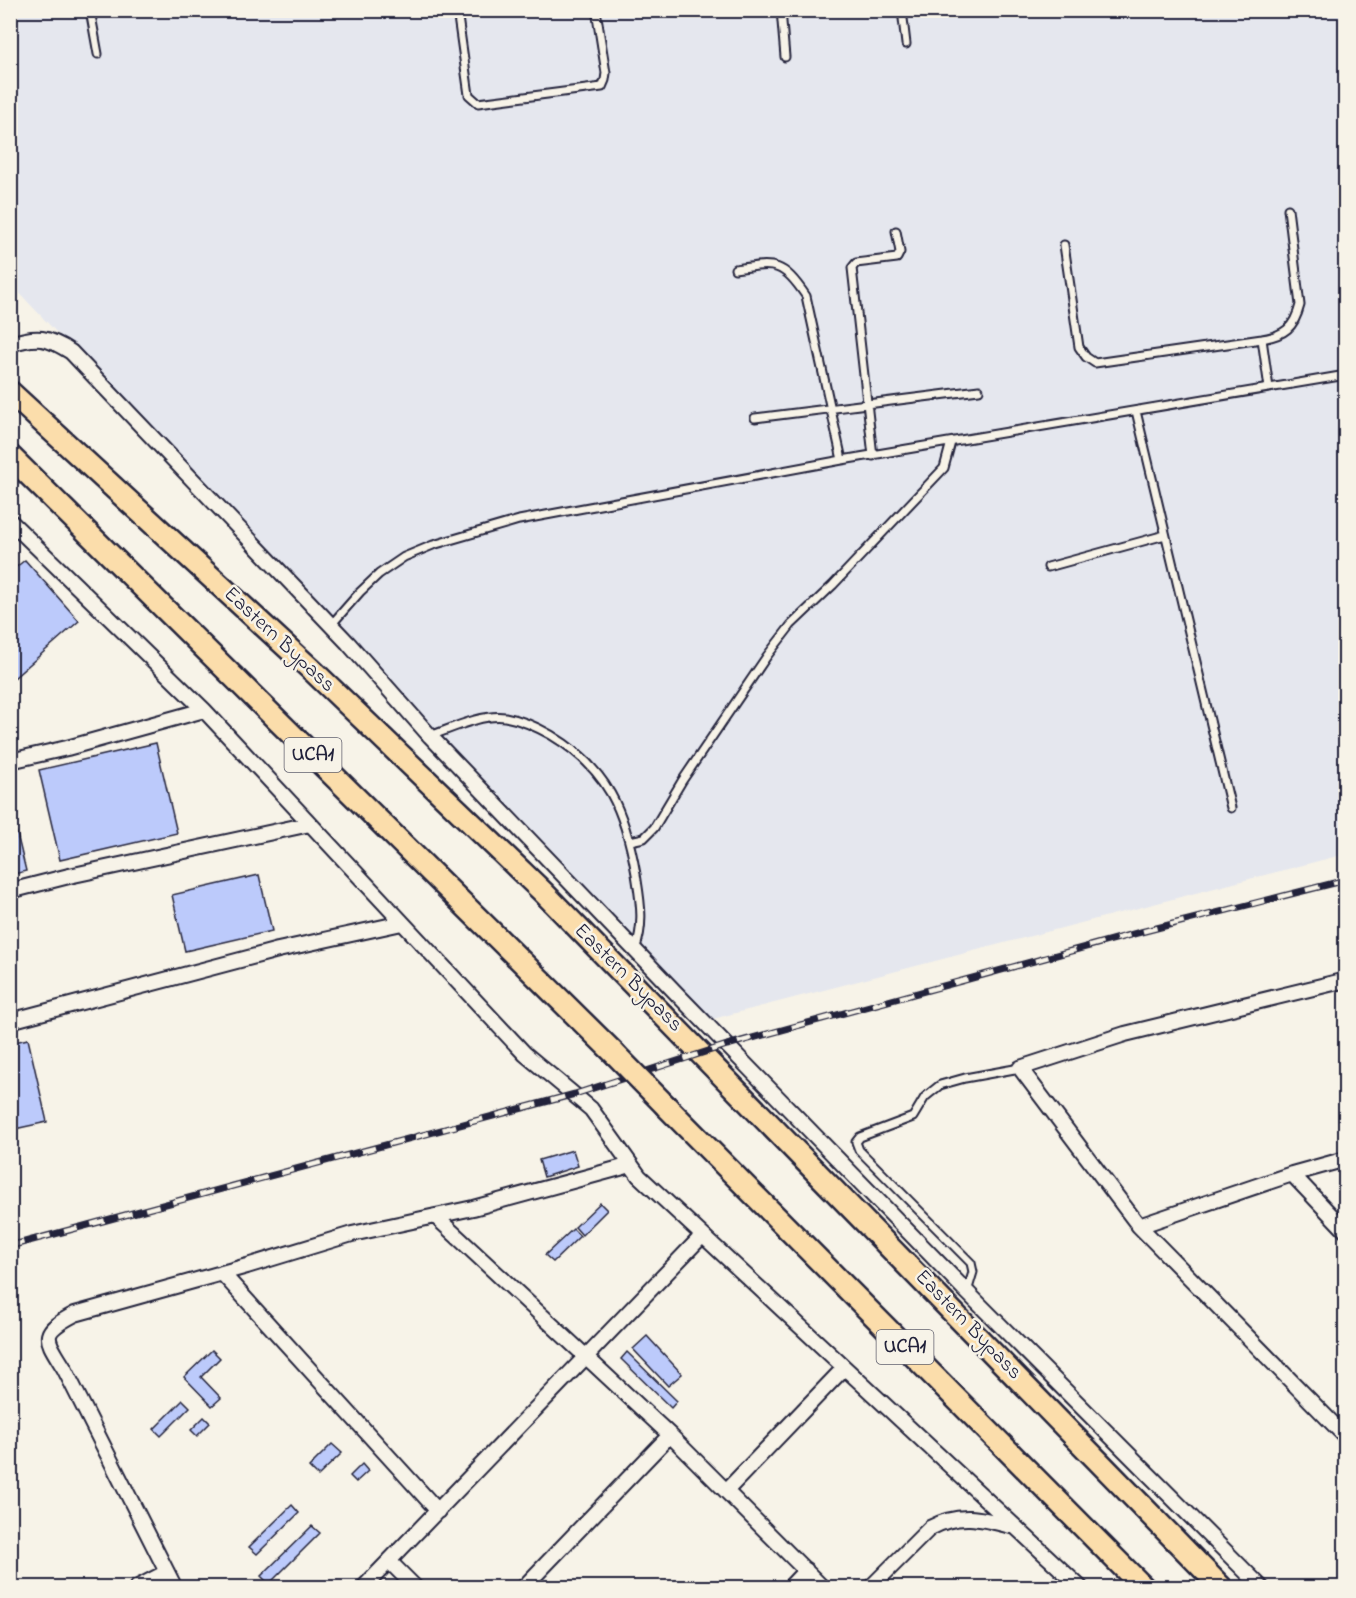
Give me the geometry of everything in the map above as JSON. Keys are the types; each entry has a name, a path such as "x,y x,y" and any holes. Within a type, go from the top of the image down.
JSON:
{"main road":[{"name":"Eastern Bypass","path":"10,392 314,672 543,892 1222,1587"},
{"name":"UCA1","path":"10,456 615,1054 1144,1587"}],"street":[{"path":"10,344 26,339 44,338 71,352 331,625 430,736 790,1112 1262,1587"},
{"path":"10,520 204,710 525,1053 591,1109 600,1119 616,1147 639,1176 1081,1587"},
{"path":"10,761 67,748 204,710"},
{"path":"10,891 310,824"},
{"path":"10,1021 278,950 402,923"},
{"path":"1346,980 1125,1034 1020,1068 1139,1226 1346,1437"},
{"path":"1139,1226 1292,1174 1346,1159"},
{"path":"175,1587 64,1368 47,1341 48,1335 57,1324 75,1314 352,1234 435,1216 631,1165"},
{"path":"1292,1174 1346,1231"},
{"path":"435,1216 670,1436 823,1587"},
{"path":"363,1587 702,1236"},
{"path":"222,1273 438,1511"},
{"path":"726,1491 844,1368"},
{"path":"523,1587 670,1436"},
{"path":"870,1587 930,1528 940,1522 950,1518 967,1517 986,1519 1016,1527"},
{"path":"389,1561 416,1587"},
{"path":"789,1587 806,1570"},
{"path":"136,1587 166,1572"}],"lane":[{"path":"90,10 98,54"},
{"path":"457,10 469,95 478,103 602,87 606,80 606,73 596,10"},
{"path":"781,10 785,57"},
{"path":"902,10 906,45"},
{"path":"1064,245 1079,347 1086,357 1095,363 1262,339 1279,336 1292,326 1300,305 1288,209"},
{"path":"873,456 852,268 856,262 897,258 900,252 896,231"},
{"path":"735,269 765,264 775,266 785,270 793,277 806,296 842,460"},
{"path":"1262,339 1269,388"},
{"path":"331,625 379,574 404,557 434,545 528,518 842,460 1346,375"},
{"path":"755,418 979,390"},
{"path":"1136,411 1231,808"},
{"path":"630,841 644,837 654,828 689,771 767,656 791,625 833,585 944,468 951,442"},
{"path":"1048,567 1166,534"},
{"path":"430,736 478,720 502,717 537,727 583,757 601,776 619,809 630,841 642,910 640,936 635,950"},
{"path":"967,1292 973,1272 971,1263 860,1150 856,1142 860,1137 913,1117 925,1097 940,1085 1020,1068"}],"shaded area":[{"path":"11,11 1345,11 1345,854 705,1021 11,284"}],"building":[{"path":"25,560 79,621 14,678 10,675 10,572"},
{"path":"156,743 177,833 60,860 39,770"},
{"path":"10,805 26,871 10,875"},
{"path":"259,875 272,931 185,951 172,895"},
{"path":"28,1039 47,1122 10,1130 10,1043"},
{"path":"573,1150 578,1166 544,1177 539,1160"},
{"path":"600,1203 607,1210 582,1235 575,1227"},
{"path":"573,1229 580,1236 553,1262 545,1255"},
{"path":"647,1336 682,1374 668,1386 633,1349"},
{"path":"212,1350 220,1358 201,1377 221,1398 212,1406 184,1377"},
{"path":"627,1352 677,1401 671,1408 621,1359"},
{"path":"183,1400 190,1407 161,1436 154,1429"},
{"path":"204,1417 210,1423 197,1436 191,1430"},
{"path":"332,1444 342,1453 318,1476 309,1467"},
{"path":"362,1464 368,1471 356,1482 350,1476"},
{"path":"292,1505 299,1513 257,1554 249,1547"},
{"path":"312,1526 320,1533 269,1584 261,1576"}],"railway":[{"path":"10,1246 575,1094 727,1045 1137,933 1346,880"}]}
